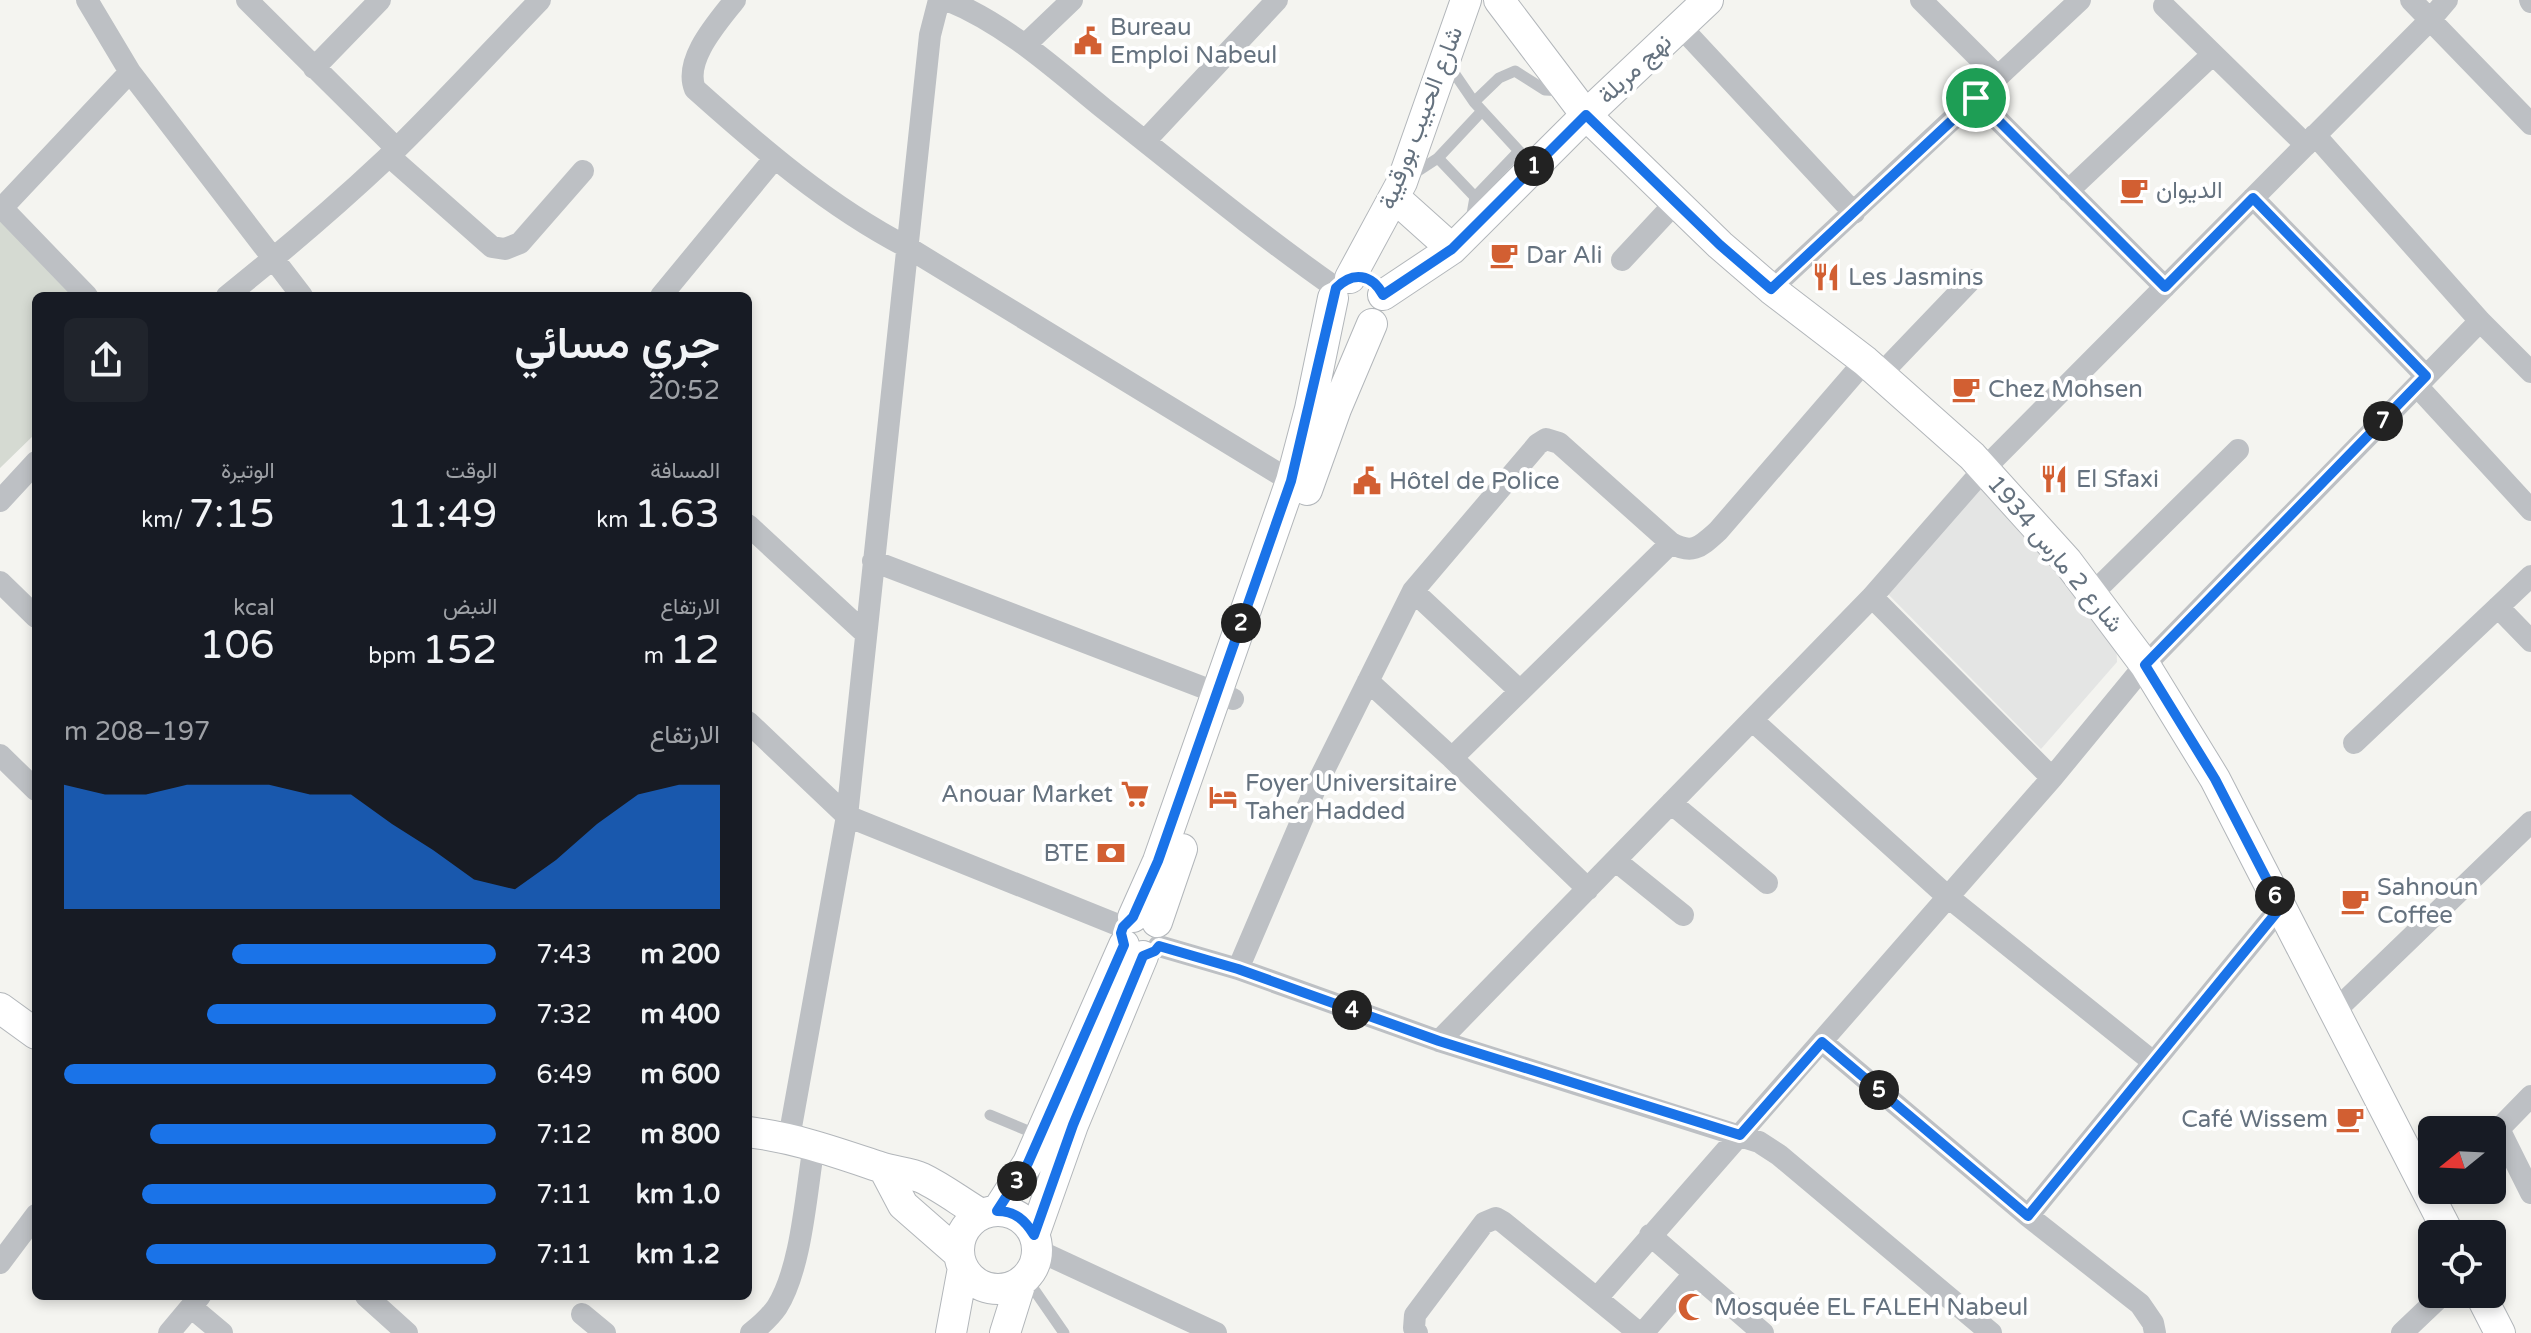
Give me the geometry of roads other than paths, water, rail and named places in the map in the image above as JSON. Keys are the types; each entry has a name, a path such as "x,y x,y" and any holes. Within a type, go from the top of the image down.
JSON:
{"main road":[{"name":"شارع الحبيب بورقيبة","path":"1299,486 1310,409 1340,288 1398,189 1466,0"},
{"name":"نهج مربلة","path":"1383,295 1460,241 1578,103 1680,26 1708,0"},
{"name":"شارع 2 مارس 1934","path":"1501,1 1578,103 1720,245 1873,368 1984,469 2067,561 2145,665 2215,779 2418,1164"},
{"path":"1398,189 1460,241"},
{"path":"1368,278 1378,285 1383,295 1384,306 1380,316 1363,328 1344,324 1333,308 1340,288 1368,278"},
{"path":"1005,1333 1029,1261 1052,1142 1140,936 1158,861 1225,696 1299,486 1372,324"},
{"path":"0,1008 32,1031"},
{"path":"752,1133 801,1141 884,1169 923,1178 989,1213"},
{"path":"989,1213 1028,1163 1052,1142"},
{"path":"884,1169 903,1205 961,1261 971,1279 982,1286 1009,1288 1029,1261 1027,1224 1006,1211 989,1213 968,1224 960,1238 961,1261 951,1333"},
{"path":"2487,1308 2500,1333"}],"street":[{"path":"87,0 130,72 299,292"},
{"path":"247,0 392,152 492,247 505,249 520,243 583,171"},
{"path":"314,68 380,0"},
{"path":"232,292 392,152 457,89 540,0"},
{"path":"735,0 711,31 692,67 692,82 695,89 774,159 866,225 1299,486"},
{"path":"758,1331 775,1310 794,1265 801,1141 847,816 930,35 939,0"},
{"path":"947,0 978,13 1025,45 1145,141 1340,288"},
{"path":"1025,45 1072,0"},
{"path":"1145,141 1277,0"},
{"path":"1921,0 1998,77"},
{"path":"1771,289 2080,0"},
{"path":"2411,0 2531,124"},
{"path":"1439,1041 1872,597 1984,469 2447,0"},
{"path":"2164,6 2213,54 2311,140 2531,372"},
{"path":"1680,26 1854,213"},
{"path":"2068,191 2213,54"},
{"path":"83,292 1,207 130,72"},
{"path":"1976,98 2165,287"},
{"path":"664,292 774,159"},
{"path":"2253,198 2421,381 2531,510"},
{"path":"1622,260 1677,201"},
{"path":"1238,969 1318,782 1413,591 1538,444 1546,439 1559,443 1671,543 1690,550 1718,531 1873,368 1971,280"},
{"path":"1597,1298 2052,778 2145,665 2480,321"},
{"path":"2092,594 2238,450"},
{"path":"0,501 32,466"},
{"path":"752,529 866,634"},
{"path":"1452,758 1671,543"},
{"path":"873,561 1225,696"},
{"path":"2354,743 2531,576"},
{"path":"0,582 32,613"},
{"path":"1413,591 1519,690"},
{"path":"1872,597 2052,778"},
{"path":"2498,607 2531,641"},
{"path":"1368,681 1588,889"},
{"path":"1752,720 1948,897 2152,1061"},
{"path":"752,726 847,816 1140,936 1439,1041 1759,1142 1779,1155 1991,1333"},
{"path":"0,755 32,786"},
{"path":"1671,803 1767,883"},
{"path":"2335,1011 2531,822"},
{"path":"1616,861 1683,915"},
{"path":"2028,1216 2281,907"},
{"path":"1822,1042 2028,1216 2140,1304 2153,1323 2155,1333"},
{"path":"2506,1121 2531,1096"},
{"path":"2506,1151 2531,1193"},
{"path":"1417,1333 1414,1328 1415,1315 1489,1220 1496,1218 1641,1333 1694,1274"},
{"path":"0,1263 32,1220"},
{"path":"1650,1235 1763,1333"},
{"path":"1029,1261 1216,1333"},
{"path":"370,1300 407,1333"},
{"path":"169,1333 195,1302 222,1333"},
{"path":"2402,1333 2428,1308"},
{"path":"582,1314 605,1333"}],"lane":[{"path":"1445,60 1478,106 1527,159 1475,197 1460,241"},
{"path":"1398,189 1438,158 1499,78 1515,71 1545,90 1578,103"},
{"path":"1438,158 1475,197"},
{"path":"990,1115 1052,1142"},
{"path":"1029,1261 1064,1333"}],"place":[{"name":"Bureau Emploi Nabeul","path":"1088,41"},
{"name":"الديوان","path":"2134,190"},
{"name":"Dar Ali","path":"1504,255"},
{"name":"Les Jasmins","path":"1826,277"},
{"name":"Chez Mohsen","path":"1966,389"},
{"name":"El Sfaxi","path":"2054,479"},
{"name":"Hôtel de Police","path":"1367,481"},
{"name":"Anouar Market","path":"1135,794"},
{"name":"Foyer Universitaire Taher Hadded","path":"1223,797"},
{"name":"BTE","path":"1111,853"},
{"name":"Sahnoun Coffee","path":"2355,901"},
{"name":"Café Wissem","path":"2350,1119"},
{"name":"Mosquée EL FALEH Nabeul","path":"1692,1307"}]}
